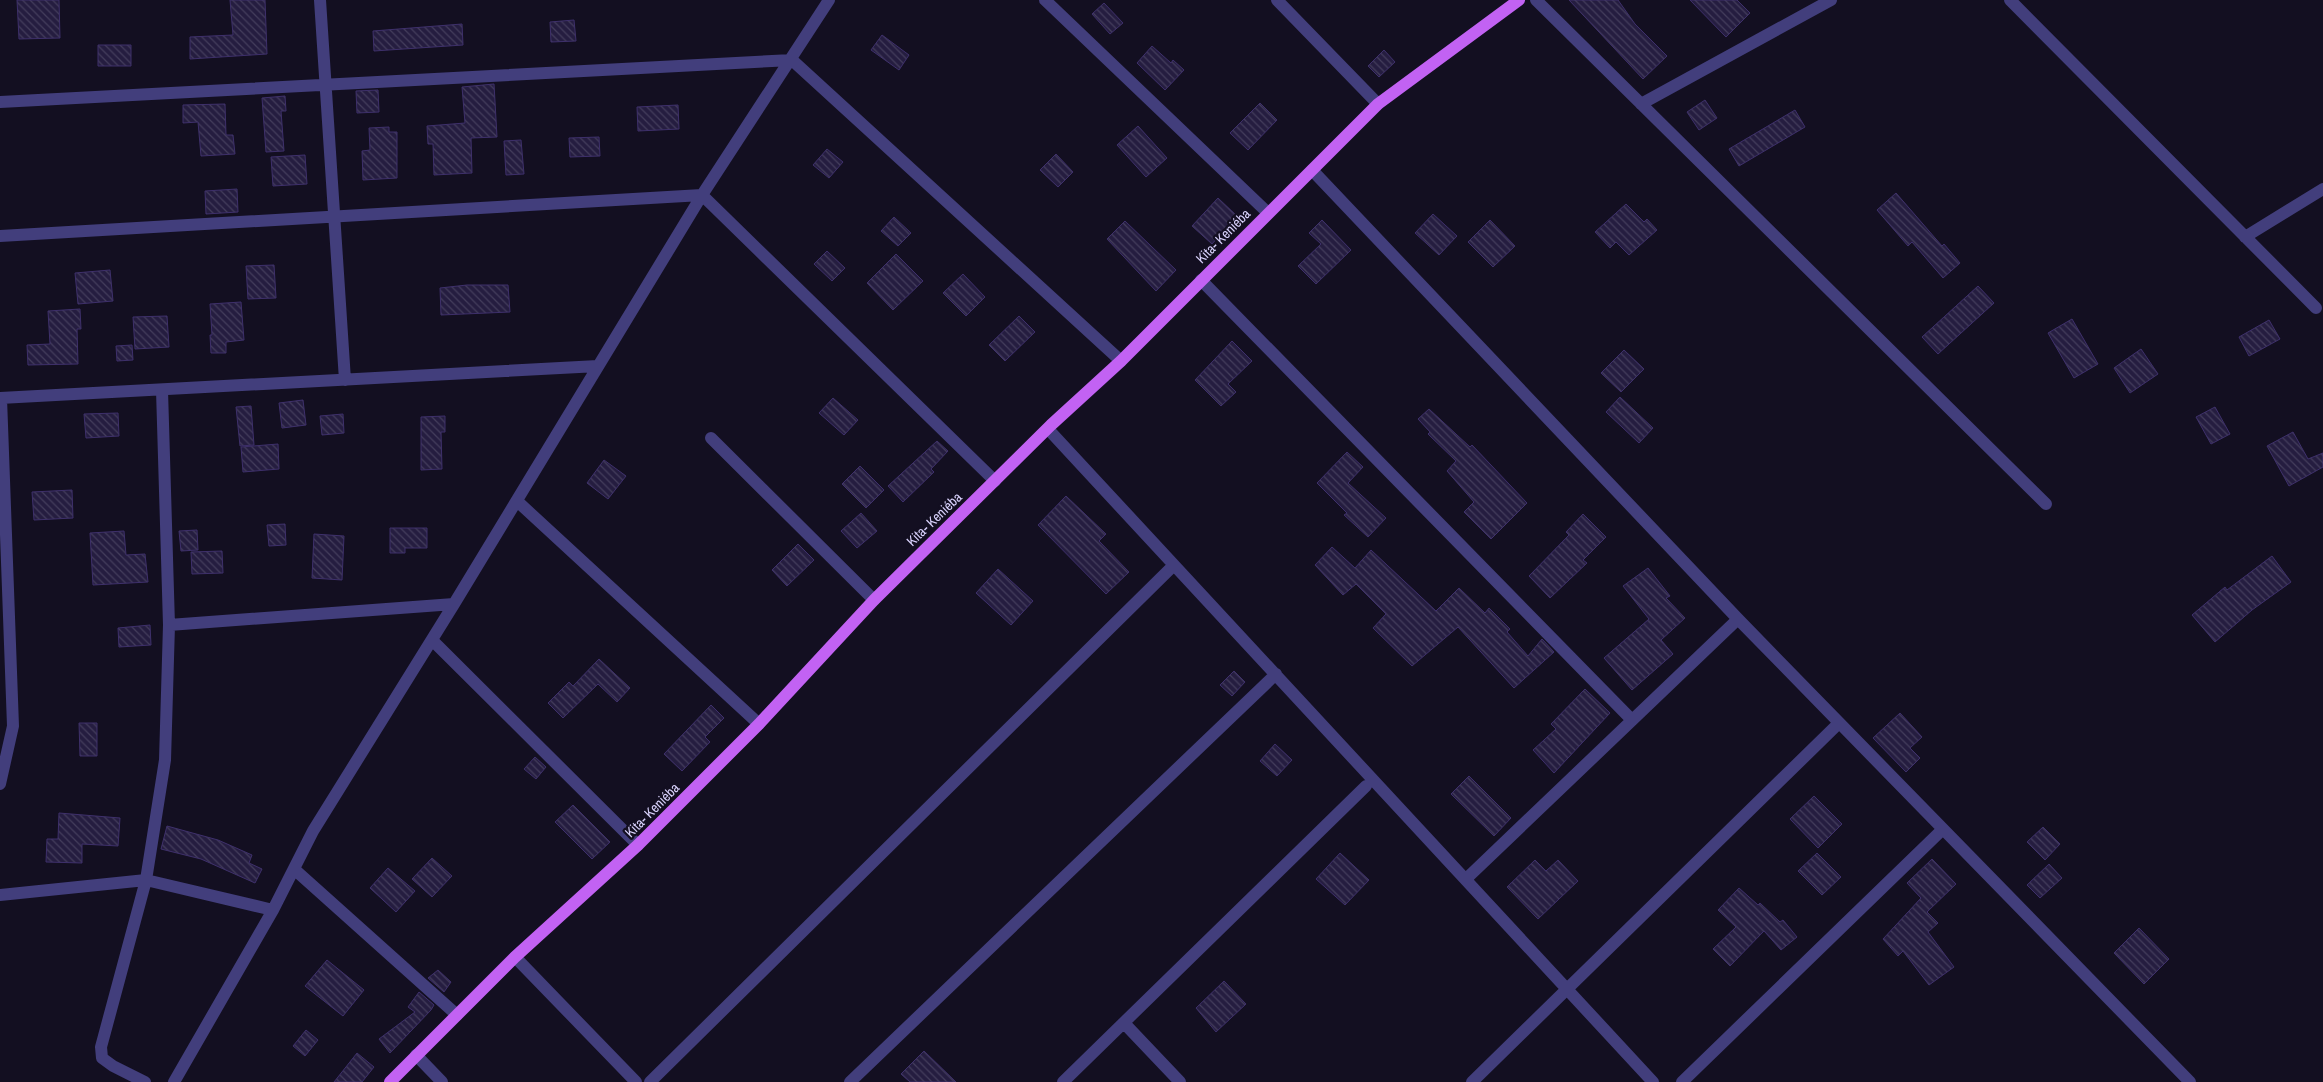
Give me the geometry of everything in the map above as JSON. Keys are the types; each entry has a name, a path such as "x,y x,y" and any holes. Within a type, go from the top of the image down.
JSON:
{"main road":[{"name":"Kita- Keniéba","path":"390,1082 515,957 638,845 759,724 874,600 995,480 1122,361 1378,104 1519,0"}],"street":[{"path":"320,0 345,380"},
{"path":"174,1082 273,910 313,831 432,640 702,195 792,60 829,0"},
{"path":"1044,0 1268,213"},
{"path":"1277,0 1378,104"},
{"path":"1536,0 2046,504"},
{"path":"1641,104 1831,0"},
{"path":"2010,0 2316,308"},
{"path":"0,99 792,60 1122,361"},
{"path":"1312,170 1738,619 2190,1082"},
{"path":"2245,237 2323,189"},
{"path":"0,236 702,195 995,480"},
{"path":"1201,280 1632,720"},
{"path":"0,784 6,726 1,398 598,366"},
{"path":"145,1082 113,1066 102,1058 101,1046 146,880 166,760 169,626 162,390"},
{"path":"1048,429 1653,1082"},
{"path":"711,438 874,600"},
{"path":"516,501 759,724"},
{"path":"650,1082 1174,565"},
{"path":"169,626 454,604"},
{"path":"1466,879 1738,619"},
{"path":"432,640 638,845"},
{"path":"850,1082 1276,674"},
{"path":"1472,1082 1839,722"},
{"path":"1064,1082 1366,786"},
{"path":"1682,1082 1943,829"},
{"path":"294,869 457,1014"},
{"path":"0,895 146,880 273,910"},
{"path":"515,957 636,1082"},
{"path":"1124,1023 1180,1082"},
{"path":"416,1055 442,1082"}],"building":[{"path":"17,0 59,0 60,38 19,39"},
{"path":"230,0 265,0 267,54 190,59 190,37 233,35"},
{"path":"1569,0 1618,0 1635,24 1667,56 1643,79"},
{"path":"1690,0 1737,0 1750,13 1726,37"},
{"path":"1104,3 1123,23 1110,34 1092,14"},
{"path":"574,20 576,41 551,42 550,22"},
{"path":"462,24 463,45 374,51 373,31"},
{"path":"882,35 909,55 899,70 871,50"},
{"path":"98,45 131,45 131,66 98,66"},
{"path":"1152,46 1171,63 1173,60 1184,70 1165,90 1137,63"},
{"path":"1384,50 1395,62 1379,77 1368,66"},
{"path":"494,84 497,137 471,138 472,173 434,175 433,144 428,144 427,126 465,123 462,87"},
{"path":"378,90 379,112 357,113 356,91"},
{"path":"285,96 286,111 281,111 284,151 266,152 262,98"},
{"path":"1705,100 1717,118 1699,130 1687,112"},
{"path":"1260,103 1277,120 1248,150 1230,133"},
{"path":"225,104 226,135 233,135 235,154 201,156 198,122 183,123 183,105"},
{"path":"678,105 679,129 638,131 637,107"},
{"path":"1795,110 1805,127 1739,166 1729,149"},
{"path":"1138,126 1167,158 1146,177 1117,145"},
{"path":"389,127 389,132 397,132 397,178 363,180 362,151 370,150 369,128"},
{"path":"599,137 600,156 570,157 569,138"},
{"path":"521,140 524,174 506,175 504,141"},
{"path":"827,149 843,162 829,178 813,165"},
{"path":"1056,154 1073,172 1058,187 1040,170"},
{"path":"305,155 307,184 273,186 271,157"},
{"path":"237,189 238,212 206,214 205,191"},
{"path":"1896,193 1942,246 1944,244 1960,263 1943,278 1912,242 1908,246 1877,210"},
{"path":"1218,198 1237,216 1212,244 1192,226"},
{"path":"1626,204 1644,222 1647,219 1657,230 1629,255 1616,242 1610,248 1595,232"},
{"path":"1433,214 1457,236 1439,255 1415,233"},
{"path":"894,217 911,233 898,246 881,231"},
{"path":"1322,220 1351,250 1316,284 1298,266 1321,244 1309,233"},
{"path":"1490,220 1515,246 1493,267 1468,242"},
{"path":"1125,221 1176,270 1156,291 1107,239"},
{"path":"827,251 845,268 832,281 814,264"},
{"path":"896,254 923,281 893,310 867,283"},
{"path":"274,265 276,298 248,299 246,266"},
{"path":"110,270 113,301 78,304 75,273"},
{"path":"963,274 985,297 966,316 943,293"},
{"path":"467,285 508,285 510,312 441,315 440,288"},
{"path":"1978,286 1994,303 1938,354 1922,337"},
{"path":"241,302 244,340 226,342 226,353 211,353 210,304"},
{"path":"80,309 81,329 77,329 78,364 28,365 27,345 50,344 48,311"},
{"path":"167,316 169,347 135,349 133,317"},
{"path":"1019,316 1035,332 1005,361 989,345"},
{"path":"2072,319 2098,364 2074,378 2048,333"},
{"path":"2269,320 2280,339 2249,356 2239,337"},
{"path":"1232,341 1252,361 1228,384 1236,392 1221,406 1195,380"},
{"path":"132,345 133,360 117,361 116,346"},
{"path":"2141,349 2158,374 2130,393 2114,368"},
{"path":"1624,350 1644,369 1621,392 1601,373"},
{"path":"1620,397 1653,428 1639,443 1606,412"},
{"path":"833,398 858,420 844,435 819,413"},
{"path":"303,400 306,425 282,428 279,403"},
{"path":"251,406 254,445 240,446 236,407"},
{"path":"2215,407 2230,434 2211,444 2196,417"},
{"path":"1429,409 1470,447 1472,445 1527,503 1491,539 1464,512 1474,502 1447,471 1456,461 1428,434 1430,432 1418,419"},
{"path":"118,413 119,436 86,438 84,414"},
{"path":"343,414 344,433 322,435 320,416"},
{"path":"445,416 445,432 441,432 442,469 421,470 421,417"},
{"path":"2293,432 2308,459 2323,453 2323,467 2289,486 2267,446"},
{"path":"937,441 948,451 931,469 934,472 903,502 888,486"},
{"path":"278,444 279,469 243,472 241,447"},
{"path":"1347,452 1363,467 1348,483 1386,518 1368,537 1344,515 1347,513 1317,483"},
{"path":"604,460 626,476 608,499 587,483"},
{"path":"860,466 884,490 866,508 842,484"},
{"path":"72,490 73,518 34,520 32,492"},
{"path":"1066,496 1106,534 1099,541 1129,572 1106,594 1038,525"},
{"path":"861,513 877,531 857,548 841,531"},
{"path":"1583,514 1606,537 1583,560 1587,563 1550,598 1529,576 1569,535 1566,532"},
{"path":"285,524 286,545 269,546 267,525"},
{"path":"390,528 427,528 427,548 405,548 405,553 390,553"},
{"path":"197,530 198,550 181,551 179,531"},
{"path":"124,531 126,555 145,554 148,582 93,585 90,533"},
{"path":"314,534 344,536 342,580 312,578"},
{"path":"798,544 814,560 787,586 772,570"},
{"path":"1332,547 1355,568 1371,550 1436,611 1459,588 1485,613 1489,608 1510,629 1507,632 1528,656 1542,639 1554,652 1514,688 1458,627 1412,666 1373,628 1386,614 1356,584 1343,595 1315,565"},
{"path":"222,551 223,573 192,574 191,552"},
{"path":"2272,556 2291,582 2252,610 2215,642 2192,615 2225,587 2227,590"},
{"path":"1648,568 1670,596 1666,598 1685,618 1661,640 1673,654 1632,690 1604,658 1649,619 1623,586"},
{"path":"998,569 1033,601 1011,625 976,593"},
{"path":"150,625 151,645 119,647 118,628"},
{"path":"599,659 630,688 617,702 598,684 563,718 548,703 569,682 573,686"},
{"path":"1234,671 1245,682 1232,696 1220,685"},
{"path":"1585,689 1610,713 1554,773 1533,750 1556,729 1551,724"},
{"path":"711,705 724,718 705,737 710,742 682,771 664,754"},
{"path":"1900,713 1922,737 1910,748 1920,758 1906,772 1873,738"},
{"path":"79,723 97,723 97,756 80,756"},
{"path":"1275,744 1292,760 1277,776 1260,761"},
{"path":"535,757 546,767 536,779 524,769"},
{"path":"1469,776 1511,818 1494,836 1451,794"},
{"path":"1814,796 1842,824 1818,848 1790,819"},
{"path":"573,805 610,842 592,859 555,822"},
{"path":"59,813 120,818 118,846 82,844 82,863 46,862 47,839 58,839"},
{"path":"167,826 218,840 252,855 249,863 262,869 255,883 201,859 161,849"},
{"path":"2043,827 2060,844 2045,860 2027,842"},
{"path":"1340,853 1369,880 1345,905 1316,879"},
{"path":"1817,853 1841,877 1822,895 1798,871"},
{"path":"432,858 452,876 432,897 412,879"},
{"path":"1932,859 1956,884 1927,912 1938,923 1928,932 1954,967 1929,985 1903,951 1898,956 1883,939 1921,898 1907,883"},
{"path":"1535,860 1546,871 1558,860 1578,881 1538,919 1507,887"},
{"path":"2049,864 2062,878 2040,898 2027,885"},
{"path":"388,868 415,891 396,912 370,888"},
{"path":"1739,888 1758,905 1760,903 1780,922 1783,920 1797,937 1781,950 1764,931 1730,966 1713,949 1736,927 1718,910"},
{"path":"2139,928 2169,959 2144,984 2114,953"},
{"path":"327,960 364,990 343,1016 305,986"},
{"path":"438,970 451,982 444,992 428,978"},
{"path":"1224,981 1246,1004 1216,1032 1196,1008"},
{"path":"419,992 434,1005 390,1053 379,1039 415,1012 408,1007"},
{"path":"306,1030 318,1040 305,1056 293,1046"},
{"path":"924,1051 956,1082 910,1082 901,1074"},
{"path":"357,1053 374,1067 362,1082 334,1082"}]}
